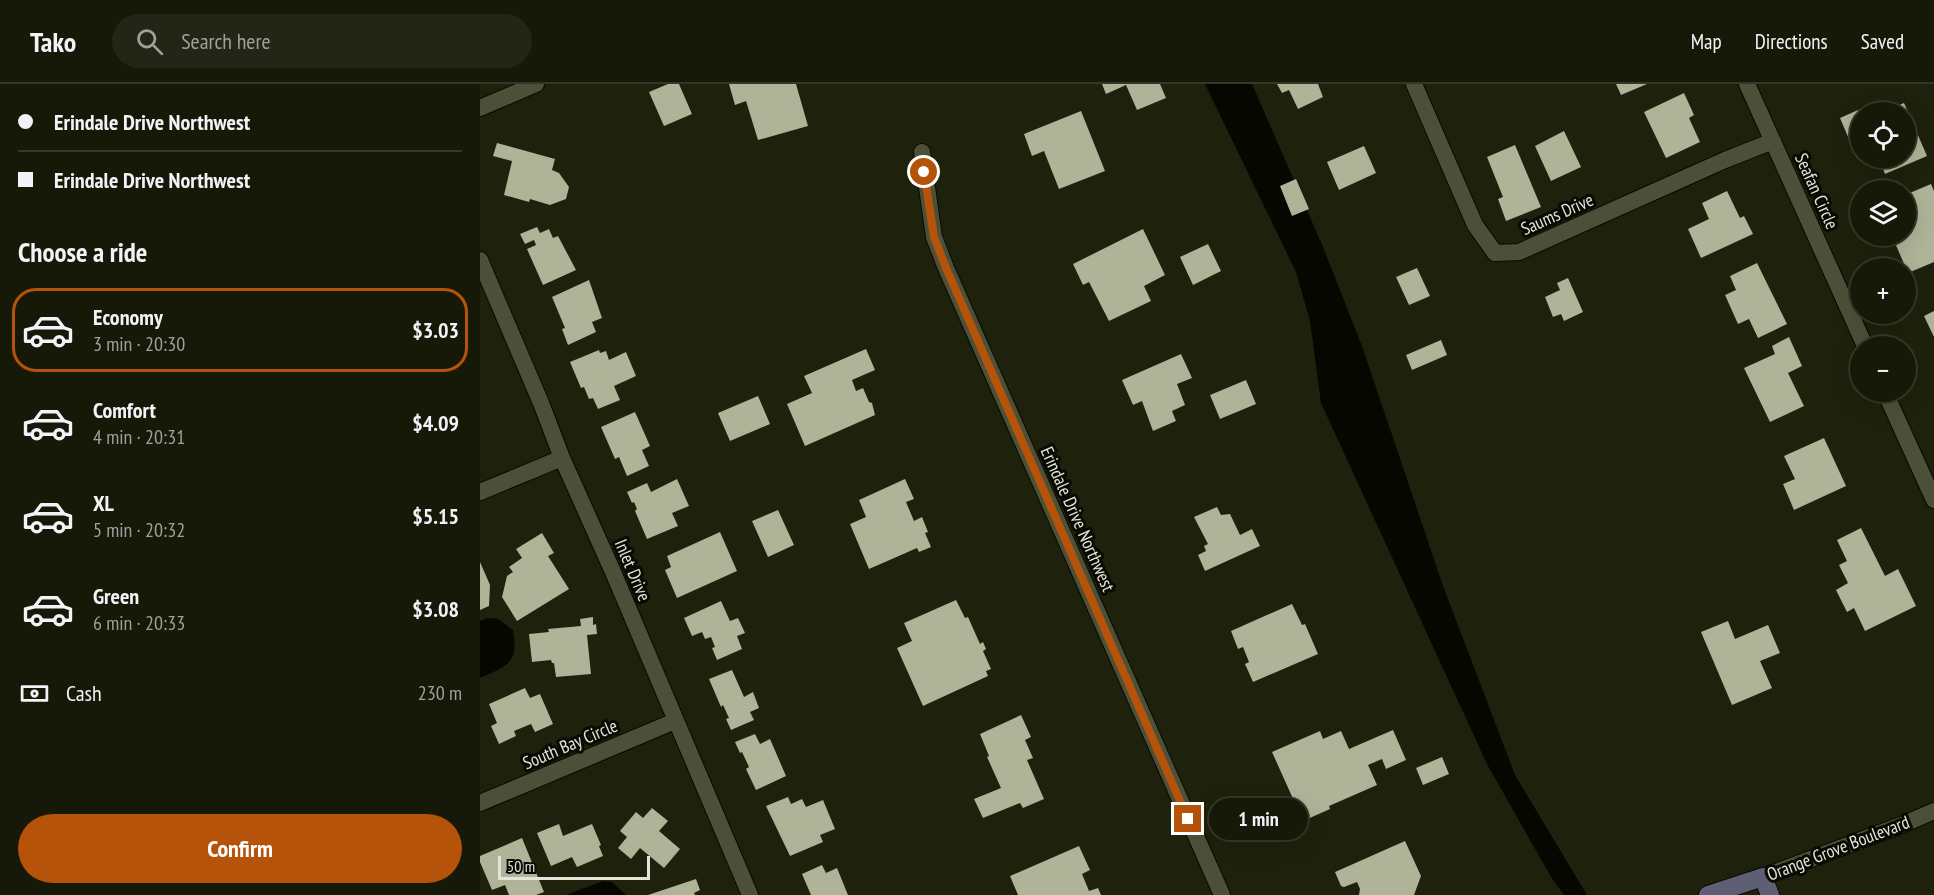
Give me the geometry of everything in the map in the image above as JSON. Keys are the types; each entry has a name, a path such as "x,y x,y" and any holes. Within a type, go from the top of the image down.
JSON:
{"street":[{"path":"480,108 536,84"},
{"name":"Saums Drive","path":"1414,84 1475,225 1495,253 1519,252 1725,160 1773,141"},
{"name":"Seafan Circle","path":"1747,84 1861,336"},
{"name":"Erindale Drive Northwest","path":"922,152 934,237 946,268 1222,895"},
{"name":"Inlet Drive","path":"480,260 542,404 562,458 750,895"},
{"path":"1890,402 1934,500"},
{"path":"480,492 562,458"},
{"name":"South Bay Circle","path":"480,803 675,721"},
{"name":"Orange Grove Boulevard","path":"1708,895 1904,825 1934,811"},
{"path":"1763,877 1770,895"}],"shaded area":[{"path":"1205,84 1252,84 1323,247 1362,346 1443,586 1515,775 1587,895 1564,895 1551,877 1487,764 1321,403 1310,321 1296,272"},
{"path":"488,618 498,619 513,630 514,650 509,662 480,678 480,621"},
{"path":"603,881 612,882 626,895 566,895"}],"building":[{"path":"668,84 679,84 692,114 664,126 649,92"},
{"path":"729,84 796,84 808,126 758,140 746,101 735,105"},
{"path":"1102,84 1160,84 1166,98 1137,110 1126,85 1106,94"},
{"path":"1277,84 1318,84 1323,97 1298,109 1289,90 1282,93"},
{"path":"1616,84 1647,84 1621,95"},
{"path":"1684,93 1694,115 1689,118 1700,142 1666,158 1644,112"},
{"path":"1081,111 1105,171 1059,189 1044,151 1032,156 1024,134"},
{"path":"1850,114 1850,142 1840,118"},
{"path":"1564,131 1581,167 1551,181 1535,146"},
{"path":"1916,131 1927,156 1916,161"},
{"path":"497,143 555,159 552,170 559,173 569,187 566,199 550,205 504,195 512,161 493,156"},
{"path":"1515,145 1541,207 1506,221 1498,199 1503,197 1487,157"},
{"path":"1364,146 1376,173 1339,190 1327,162"},
{"path":"1883,168 1899,168 1885,174"},
{"path":"1296,179 1309,209 1292,216 1280,186"},
{"path":"1931,184 1934,191 1934,262 1916,270 1916,258 1902,258 1896,246 1916,246 1916,190"},
{"path":"1727,191 1740,218 1744,216 1753,234 1701,258 1688,229 1709,219 1702,203"},
{"path":"537,227 540,233 549,229 553,238 558,236 576,270 543,285 527,249 536,245 534,240 525,244 520,234"},
{"path":"1143,229 1165,275 1144,286 1151,301 1109,321 1089,282 1083,285 1073,264"},
{"path":"1208,244 1221,271 1193,285 1180,257"},
{"path":"1757,263 1787,324 1758,338 1749,319 1738,324 1725,295 1736,290 1730,276"},
{"path":"1417,268 1430,296 1409,305 1396,277"},
{"path":"1568,278 1583,312 1564,321 1561,314 1553,317 1545,297 1560,290 1557,283"},
{"path":"589,280 602,318 592,322 596,332 568,345 562,329 565,328 552,297"},
{"path":"1934,311 1934,337 1924,316"},
{"path":"1789,337 1802,366 1788,373 1804,406 1770,422 1744,368 1775,354 1772,346"},
{"path":"1441,340 1447,355 1412,370 1406,355"},
{"path":"866,349 875,370 852,380 856,391 863,388 869,402 872,403 875,415 805,446 787,404 812,393 804,376"},
{"path":"599,350 600,353 606,351 609,360 626,352 636,376 614,386 620,400 598,409 593,398 589,399 584,387 581,388 570,362"},
{"path":"1181,354 1192,378 1177,384 1185,405 1172,411 1176,421 1153,431 1142,401 1133,405 1122,380"},
{"path":"1246,380 1256,404 1220,419 1210,395"},
{"path":"758,396 770,424 730,441 718,413"},
{"path":"635,412 650,446 642,450 649,466 627,476 619,457 615,459 601,427"},
{"path":"1824,438 1846,486 1794,510 1783,484 1795,479 1784,456"},
{"path":"677,479 689,506 672,513 678,526 647,539 635,511 637,509 627,492 647,483 651,492"},
{"path":"905,479 914,499 906,502 914,521 922,517 931,547 919,552 917,548 869,569 850,524 866,517 859,500"},
{"path":"1217,507 1221,515 1230,514 1240,535 1252,529 1260,546 1205,571 1198,555 1206,551 1204,546 1208,544 1194,517"},
{"path":"778,510 794,545 768,557 752,521"},
{"path":"1861,528 1885,576 1898,569 1916,606 1865,631 1854,608 1847,612 1836,590 1848,583 1839,565 1847,561 1837,540"},
{"path":"720,532 737,571 677,598 665,570 671,567 667,556"},
{"path":"542,533 554,553 548,556 569,589 517,621 502,597 507,576 513,572 509,567 522,558 516,549"},
{"path":"480,562 490,585 489,606 480,610"},
{"path":"956,600 965,618 968,617 980,644 983,642 986,649 983,651 991,669 986,671 988,676 923,706 897,648 912,641 904,623"},
{"path":"721,601 730,621 738,618 745,633 737,636 742,649 717,660 712,648 715,647 711,637 705,639 702,632 692,636 684,618"},
{"path":"1292,604 1302,625 1305,624 1318,654 1253,682 1245,664 1249,662 1243,647 1238,649 1231,631"},
{"path":"593,617 593,625 596,624 597,634 587,635 591,674 556,677 554,663 551,660 532,662 529,634 549,632 548,629 581,626 580,619"},
{"path":"1728,621 1735,639 1768,625 1780,653 1760,661 1772,688 1732,705 1701,632"},
{"path":"732,670 744,697 753,692 759,708 750,712 754,720 731,730 726,719 729,718 723,705 721,707 709,679"},
{"path":"525,688 530,698 540,694 553,724 535,732 531,724 514,731 516,736 499,744 491,726 497,723 489,704"},
{"path":"1021,715 1031,737 1025,740 1033,758 1027,760 1044,799 1023,808 1020,803 983,818 974,799 1001,788 987,757 989,756 980,734"},
{"path":"1393,730 1406,760 1386,769 1382,759 1368,765 1377,785 1329,806 1330,809 1303,821 1272,752 1320,731 1323,739 1341,731 1349,749"},
{"path":"755,734 760,744 770,739 786,776 756,790 746,769 749,767 735,742"},
{"path":"1442,757 1449,774 1423,785 1416,768"},
{"path":"788,797 791,804 802,799 806,807 823,800 835,829 820,835 823,842 790,856 766,806"},
{"path":"652,808 668,821 659,831 680,849 664,868 640,848 631,859 618,848 627,837 620,831 636,812 643,818"},
{"path":"559,824 563,836 592,824 603,856 577,867 572,857 551,866 537,833"},
{"path":"522,838 544,892 536,895 509,895 505,885 492,890 480,862 480,856"},
{"path":"1405,841 1421,876 1414,895 1359,895 1360,889 1357,882 1341,886 1335,872"},
{"path":"1079,846 1090,870 1082,874 1089,891 1098,888 1101,895 1018,895 1010,876"},
{"path":"822,865 826,873 837,868 848,895 811,895 802,874"},
{"path":"696,879 700,890 694,893 695,895 648,895"}],"route":[{"path":"924,172 934,237 946,268 1188,819"}]}
